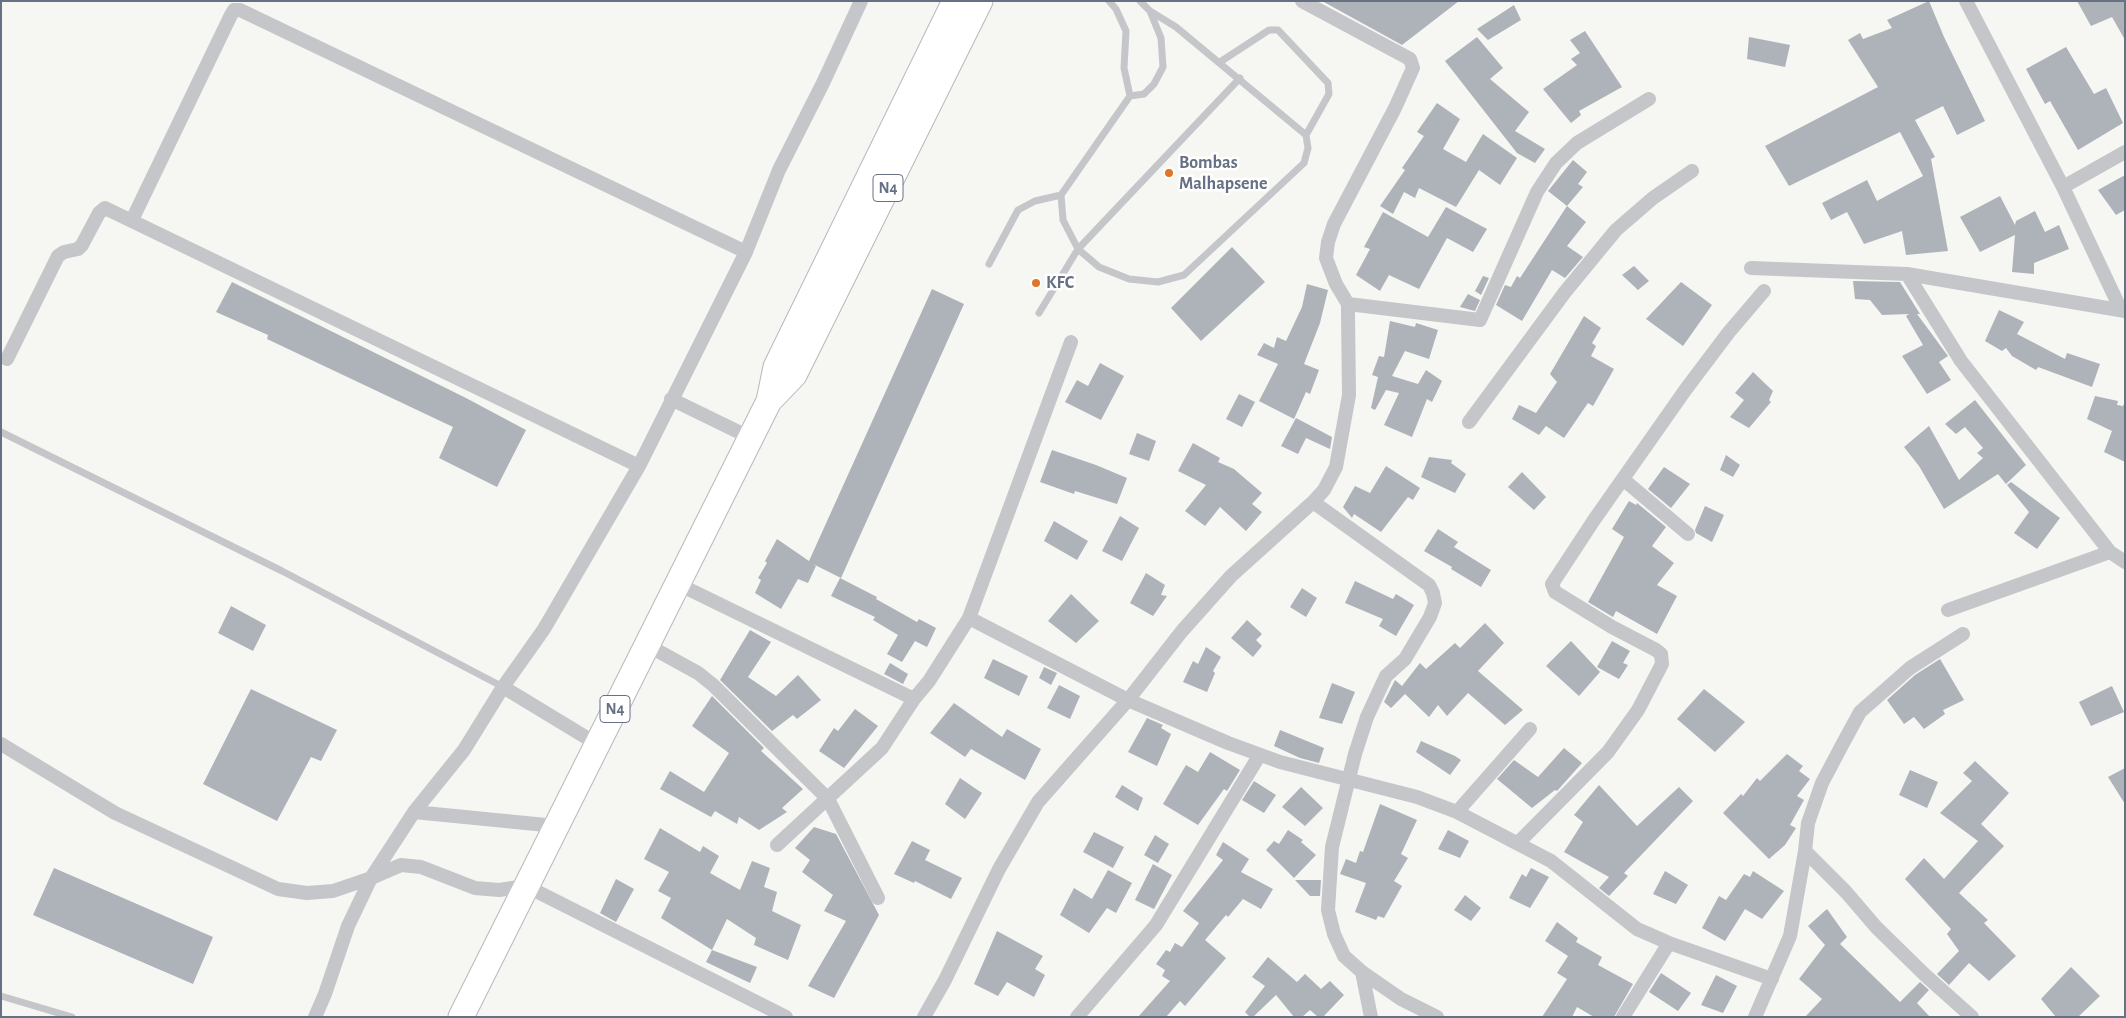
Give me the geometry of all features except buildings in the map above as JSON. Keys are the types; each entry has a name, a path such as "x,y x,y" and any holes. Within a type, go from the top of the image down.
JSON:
{"highway":[{"name":"N4","path":"461,1017 751,438 769,400 776,367 955,1"},
{"name":"N4","path":"769,400 794,375 980,1"}],"street":[{"path":"924,1017 945,980 999,869 1038,802 1128,700 1182,631 1232,576 1324,490 1336,467 1349,395 1348,304 1336,284 1326,258 1328,242 1334,224 1399,101 1413,68 1410,59 1302,1"},
{"path":"1966,1 2063,187 2123,311"},
{"path":"315,1017 325,994 348,926 371,878 414,812 464,750 502,687 544,629 639,466 746,252 779,170 823,83 858,2"},
{"path":"132,220 230,15 234,10 240,10 746,252"},
{"path":"1348,304 1480,320 1537,192 1556,163 1577,143 1649,99"},
{"path":"2063,187 2125,152"},
{"path":"1469,422 1565,292 1616,230 1653,198 1692,171"},
{"path":"8,360 58,256 64,252 78,249 82,245 99,213 105,208 639,466"},
{"path":"1751,268 1907,274 2123,311"},
{"path":"1907,274 1961,361 2110,552 2125,562"},
{"path":"1518,843 1608,752 1638,710 1662,664 1661,654 1656,650 1612,627 1555,592 1553,588 1554,580 1686,389 1764,291"},
{"path":"777,845 882,748 914,699 929,681 969,618 1071,342"},
{"path":"671,399 751,438"},
{"path":"1624,480 1688,534"},
{"path":"1313,502 1429,585 1433,593 1435,603 1430,617 1405,659 1386,676 1377,692 1355,754 1332,847 1328,910 1334,934 1344,956 1362,972 1401,999 1437,1017"},
{"path":"1948,610 2110,552"},
{"path":"678,584 914,699"},
{"path":"969,618 1128,700 1259,756 1416,797 1457,812 1550,861 1637,929 1669,943 1772,979"},
{"path":"1755,1017 1790,936 1805,851 1808,822 1822,783 1860,712 1910,668 1963,634"},
{"path":"647,645 698,673 713,685 828,799 878,898"},
{"path":"502,687 597,744"},
{"path":"1457,812 1530,729"},
{"path":"1,744 115,813 278,889 307,893 333,891 401,865 421,866 475,888 499,890 526,886 786,1017"},
{"path":"1077,1017 1156,925 1259,756"},
{"path":"414,812 556,826"},
{"path":"1805,851 1890,941 1972,1017"},
{"path":"1623,1017 1669,943"},
{"path":"1362,972 1368,1016"}],"lane":[{"path":"1109,1 1116,9 1126,31 1124,68 1130,96 1061,195 1063,220 1078,249 1099,267 1129,279 1158,282 1184,275 1304,164 1308,148 1306,135 1329,94 1328,83 1278,30 1269,30 1220,62"},
{"path":"1140,1 1150,11 1176,27 1240,78 1306,135"},
{"path":"1130,96 1144,94 1154,84 1163,67 1160,38 1150,11"},
{"path":"1039,313 1078,249 1240,78"},
{"path":"989,264 1018,210 1035,201 1061,195"},
{"path":"1,432 282,571 502,687"},
{"path":"1,996 72,1017"}],"place":[{"name":"Bombas Malhapsene","path":"1169,173"},
{"name":"KFC","path":"1036,283"}]}
